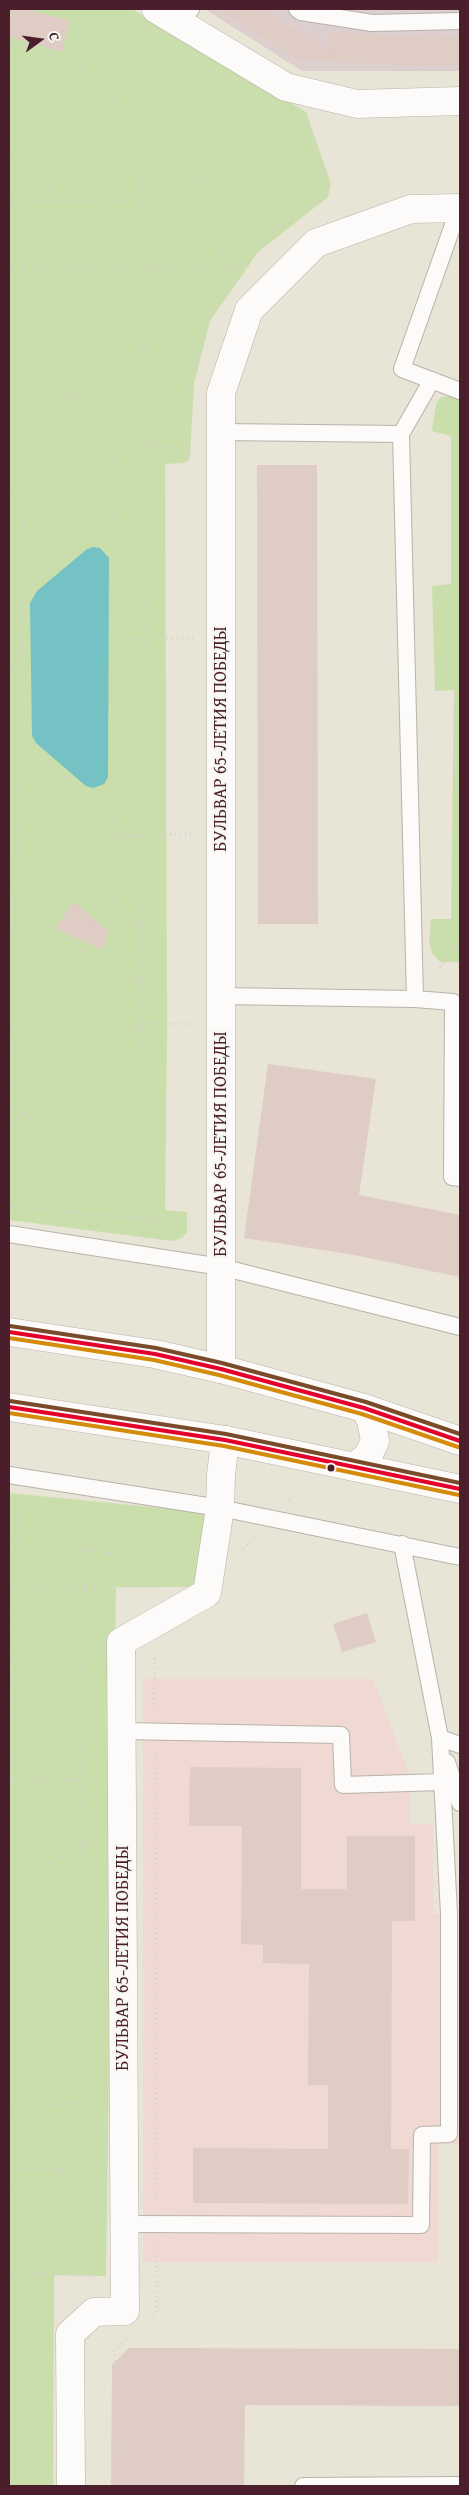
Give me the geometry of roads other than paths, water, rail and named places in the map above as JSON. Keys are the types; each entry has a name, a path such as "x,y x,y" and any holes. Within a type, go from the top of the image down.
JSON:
{"street":[{"path":"156,9 185,16 286,87 357,104 460,101"},
{"name":"БУЛЬВАР 65-ЛЕТИЯ ПОБЕДЫ","path":"220,1369 221,393 249,310 316,243 411,209 460,208"},
{"path":"9,1332 155,1354 220,1369 364,1408 460,1441"},
{"path":"9,1407 225,1440 460,1488"},
{"path":"354,1467 368,1456 375,1441 371,1420 364,1408"},
{"name":"БУЛЬВАР 65-ЛЕТИЯ ПОБЕДЫ","path":"71,2486 70,2334 94,2312 125,2311 121,1642 207,1593 220,1508 225,1440"}],"lane":[{"path":"297,9 301,12 372,23 460,21"},
{"path":"460,208 402,369 460,391"},
{"path":"415,999 402,434 432,380"},
{"path":"221,432 402,434"},
{"path":"221,996 415,999 457,1002 452,1177 460,1178"},
{"path":"9,1234 221,1267 460,1327"},
{"path":"14,1475 220,1508 460,1557"},
{"path":"402,1544 440,1738 460,1803"},
{"path":"122,1731 341,1735 344,1785 442,1782"},
{"path":"440,1738 460,1745"},
{"path":"125,2224 422,2225 422,2135 449,2134 448,1914 440,1738"},
{"path":"303,2486 460,2484"}],"water":[{"path":"93,547 100,548 109,558 108,777 104,784 93,788 86,786 36,743 32,736 30,603 37,591 87,549"}]}
